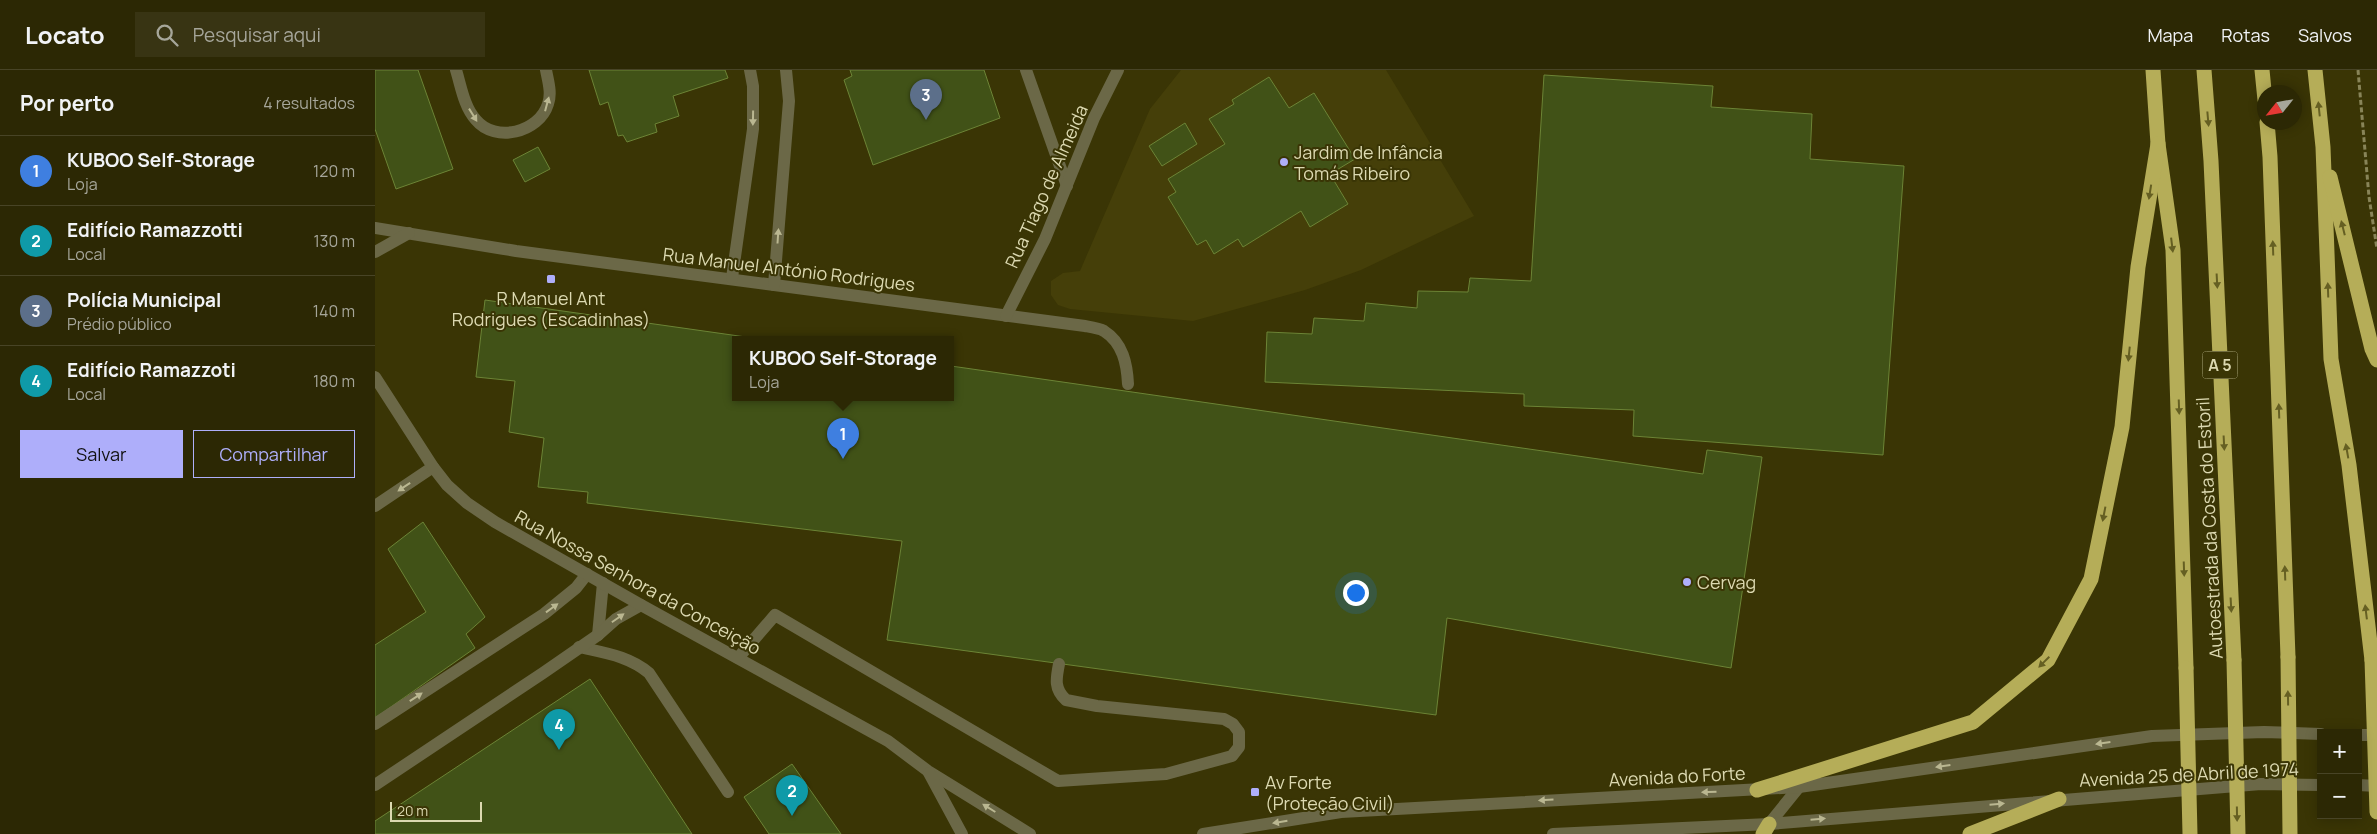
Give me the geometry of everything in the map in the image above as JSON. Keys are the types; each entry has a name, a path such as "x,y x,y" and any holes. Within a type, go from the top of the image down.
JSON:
{"highway":[{"path":"2153,70 2158,144 2173,250 2190,834"},
{"name":"Autoestrada da Costa do Estoril","path":"2204,70 2211,161 2234,660 2238,834"},
{"path":"2262,70 2264,85"},
{"path":"2315,70 2323,147 2331,359 2349,465 2372,660 2377,812"},
{"path":"2268,130 2288,657 2290,834"},
{"path":"1757,790 1973,722 2048,660 2091,579 2122,427 2138,267 2158,144"},
{"path":"2323,147 2372,349 2377,360"},
{"path":"1970,834 2059,799"}],"street":[{"path":"456,70 466,102 475,120 489,131 503,133 525,129 543,117 549,103 549,86 546,70"},
{"path":"732,278 753,129 753,86 750,70"},
{"path":"774,284 789,101 786,70"},
{"path":"1026,70 1067,186"},
{"name":"Rua Tiago de Almeida","path":"1006,316 1045,239 1095,118 1119,70"},
{"name":"Rua Manuel António Rodrigues","path":"375,228 409,232 516,251 1085,326 1104,331 1116,344 1126,360 1128,384"},
{"path":"375,252 409,232"},
{"name":"Rua Nossa Senhora da Conceição","path":"375,377 433,467 447,485 467,503 495,522 641,605 888,741 928,770 1030,834"},
{"path":"375,506 433,467"},
{"path":"375,724 544,614 570,594 587,574"},
{"path":"598,635 603,583"},
{"path":"375,785 598,635 616,619 641,605"},
{"path":"738,658 775,615 1058,781 1166,774 1232,756 1239,747 1239,732 1233,724 1224,719 1097,706 1067,700 1057,688 1056,679 1059,664"},
{"path":"579,647 616,655 638,663 649,673 728,792"},
{"name":"Avenida 25 de Abril de 1974","path":"2152,736 2264,732 2317,734"},
{"path":"2362,735 2377,735"},
{"name":"Avenida do Forte","path":"1203,834 1341,812 1799,787 2152,736"},
{"name":"Rua Nossa Senhora da Conceição","path":"928,770 962,834"},
{"name":"Avenida 25 de Abril de 1974","path":"2059,799 2261,784 2317,785"},
{"path":"2362,785 2377,786"},
{"path":"1766,829 1799,787"},
{"path":"1553,834 1766,829 2059,799"}],"path":[{"path":"2358,70 2369,196 2377,249"}],"shaded area":[{"name":"Jardim de Infância Tomás Ribeiro","path":"1181,70 1386,70 1474,216 1361,270 1305,290 1193,321 1070,309 1058,305 1051,295 1051,281 1063,273 1080,271 1150,109"}],"building":[{"path":"375,70 418,70 453,169 396,189 375,129"},
{"path":"589,70 725,70 728,78 673,96 679,116 655,124 657,132 627,142 623,135 618,136 608,102 600,105"},
{"path":"850,70 984,70 1000,118 873,165 844,80 852,76"},
{"path":"1544,75 1713,86 1711,107 1812,114 1810,159 1904,166 1883,455 1633,436 1634,410 1524,406 1524,394 1265,382 1267,332 1312,334 1314,318 1364,321 1366,303 1417,308 1418,291 1468,292 1470,278 1531,281"},
{"path":"1269,77 1289,108 1314,93 1355,159 1330,174 1348,204 1310,227 1301,211 1243,247 1238,239 1214,254 1206,240 1197,245 1168,197 1176,192 1168,179 1225,144 1209,119 1234,104 1232,100"},
{"path":"1185,123 1197,144 1162,166 1149,146"},
{"path":"538,147 550,169 525,182 513,160"},
{"path":"485,300 739,336 732,336 732,401 954,401 954,366 1703,474 1707,450 1762,457 1731,668 1447,618 1436,715 887,640 902,541 587,503 588,492 538,487 544,438 509,432 515,381 476,377"},
{"path":"423,522 485,617 466,634 475,648 375,718 375,645 426,612 388,549"},
{"path":"590,679 692,834 375,834 375,821"},
{"path":"792,764 841,834 769,834 744,797"}],"place":[{"name":"Polícia Municipal","path":"926,120"},
{"name":"Jardim de Infância Tomás Ribeiro","path":"1284,162"},
{"name":"R Manuel Ant Rodrigues (Escadinhas)","path":"551,279"},
{"name":"KUBOO Self-Storage","path":"843,459"},
{"name":"Cervag","path":"1687,582"},
{"name":"Edifício Ramazzoti","path":"559,750"},
{"name":"Av Forte (Proteção Civil)","path":"1255,792"},
{"name":"Edifício Ramazzotti","path":"792,816"}]}
